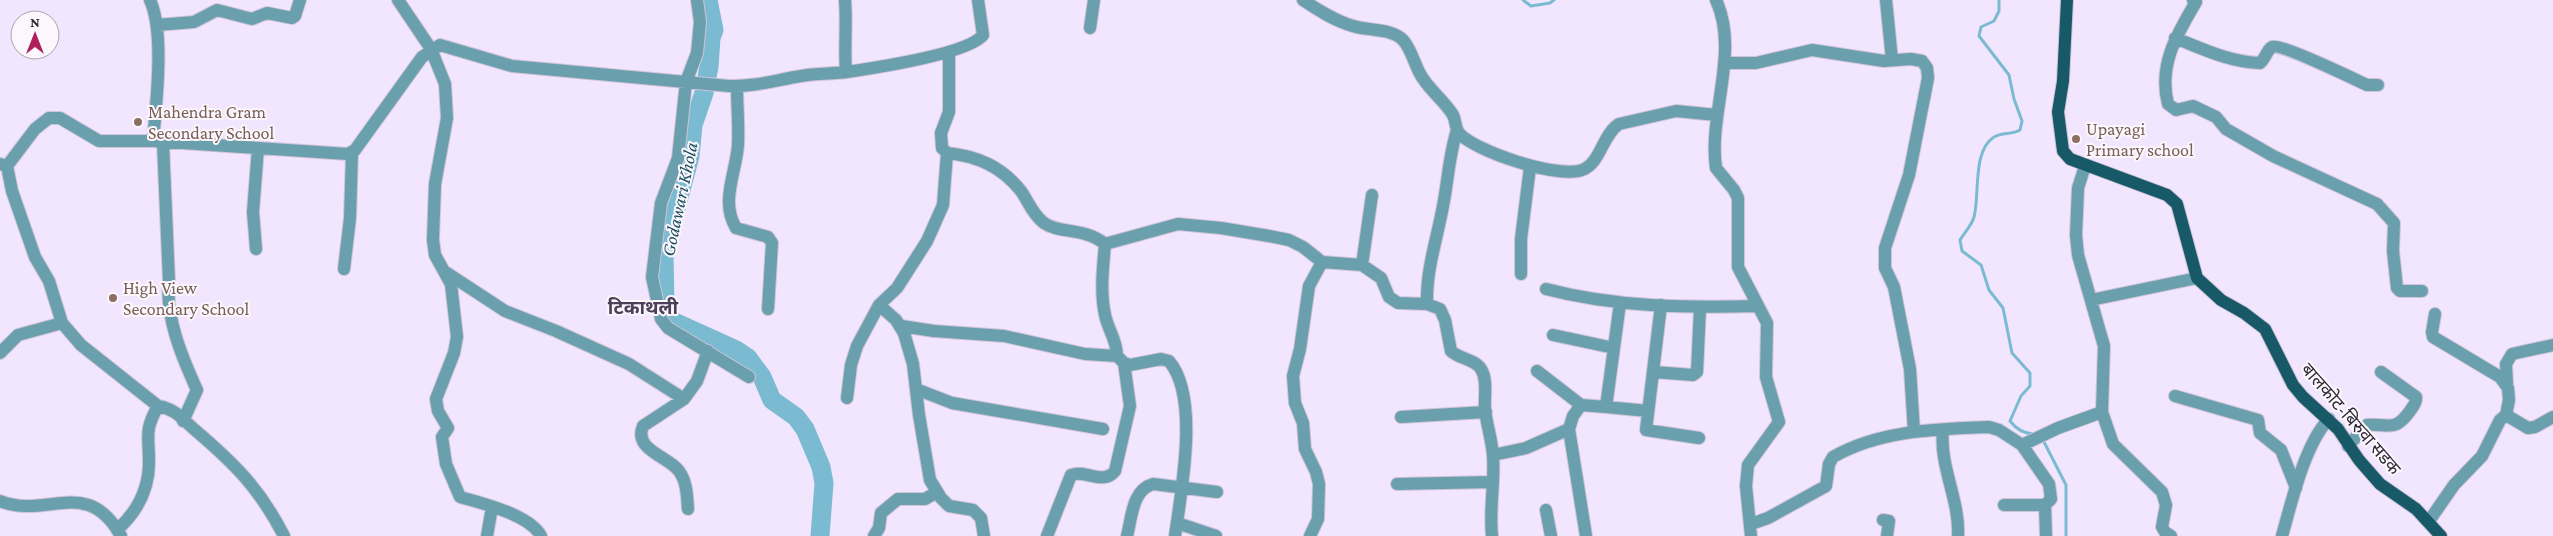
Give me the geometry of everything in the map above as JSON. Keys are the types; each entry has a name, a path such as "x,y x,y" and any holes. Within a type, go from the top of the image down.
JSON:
{"main road":[{"path":"2068,0 2058,127 2063,151 2070,159 2085,166 2167,195 2177,204 2198,278"},
{"name":"बालकोट-बिरुवा सडक","path":"2198,278 2221,300 2257,321 2265,329 2293,385 2329,420 2380,484 2406,501 2441,536"}],"street":[{"path":"150,0 156,13 157,95 164,143 169,281 167,299 171,320 197,390 184,420"},
{"path":"157,25 194,22 217,10 252,19 267,13 292,18 295,16 300,0"},
{"path":"398,0 431,49 444,84 447,118 435,184 433,215 435,255 451,284 457,337 454,353 436,399 438,411 448,428 442,438 446,464 460,497 522,519 534,527 541,536"},
{"path":"697,0 700,22 697,53 690,82 678,158 661,203 652,277 661,319 668,328 749,377"},
{"path":"845,0 847,29 844,42 846,72"},
{"path":"344,269 350,218 352,153 412,70 431,49 440,45 512,66 733,86 759,85 803,75 846,72 949,52 979,40 983,35 978,0"},
{"path":"1090,28 1094,0"},
{"path":"1302,0 1339,21 1395,35 1402,39 1423,79 1452,114 1457,130 1465,140 1530,167 1555,171 1582,170 1595,159 1612,129 1619,124 1676,111 1717,115"},
{"path":"1716,0 1723,25 1724,64 1717,115 1716,168 1734,190 1738,198 1738,267 1767,323 1766,377 1779,422 1748,465 1746,486 1751,530"},
{"path":"1886,0 1892,60"},
{"path":"2195,1 2175,38 2166,67 2167,98 2171,108 2176,110 2188,106 2198,108 2216,117 2226,129 2272,156 2377,204 2394,224 2393,251 2397,288 2400,291 2422,291"},
{"path":"2175,38 2225,58 2260,63 2270,48 2274,46 2289,50 2367,85 2378,85"},
{"path":"1724,64 1756,63 1812,50 1892,60 1922,61 1927,68 1928,78 1909,175 1885,248 1884,258 1885,268 1894,287 1902,322 1912,383 1914,432"},
{"path":"949,52 949,112 941,133 942,148 947,153 970,155 987,162 1020,191 1044,223 1097,237 1105,244"},
{"path":"733,86 738,146 728,204 730,218 736,228 768,237 772,243 768,309"},
{"path":"284,536 269,508 245,475 172,408 158,406 81,345 62,323 49,281 35,257 3,165 41,122 49,118 60,118 99,141 352,153"},
{"path":"1426,304 1428,269 1439,228 1451,148 1457,130"},
{"path":"256,249 253,212 258,148"},
{"path":"847,398 851,365 857,346 878,305 897,288 934,228 944,205 947,153"},
{"path":"2085,166 2078,188 2076,235 2078,255 2104,346 2102,412 2113,444 2162,492 2166,505 2162,527 2171,536"},
{"path":"1521,274 1522,230 1530,167"},
{"path":"1362,265 1372,195"},
{"path":"1105,244 1149,234 1170,225 1192,225 1289,240 1303,247 1322,262 1362,265 1381,278 1389,297 1398,303 1426,304 1437,307 1442,312 1451,351 1481,369 1485,386 1486,412 1493,455 1493,482 1490,508 1492,536"},
{"path":"1047,536 1071,475 1081,474 1106,478 1115,471 1130,406 1117,344 1105,316 1102,273 1105,244"},
{"path":"1310,536 1318,518 1319,484 1306,449 1303,423 1294,403 1293,376 1300,349 1309,286 1322,262"},
{"path":"446,273 511,314 556,331 629,364 684,398"},
{"path":"2091,300 2198,278"},
{"path":"1546,290 1620,303 1700,308 1758,306"},
{"path":"1606,407 1620,303"},
{"path":"878,305 901,326 913,364 930,480 949,506 973,510 981,518 984,536"},
{"path":"1661,305 1646,430 1699,438"},
{"path":"1654,372 1693,375 1697,372 1700,308"},
{"path":"2435,314 2433,336 2492,372 2507,384"},
{"path":"0,353 18,335 62,323"},
{"path":"901,326 934,331 1004,336 1120,360 1130,365 1161,359 1169,362 1175,368 1180,381 1186,423 1183,487 1175,536"},
{"path":"1553,335 1614,348"},
{"path":"2429,522 2454,486 2482,456 2500,420 2506,415 2509,400 2506,364 2512,354 2553,345"},
{"path":"688,509 685,483 679,471 671,463 648,448 642,440 640,432 643,426 684,398 697,381 708,351"},
{"path":"1537,371 1581,405 1648,411"},
{"path":"2348,446 2367,425 2396,426 2401,423 2416,403 2416,398 2381,372"},
{"path":"916,389 952,403 1103,429"},
{"path":"2175,396 2258,420 2260,433 2281,450 2284,455 2296,488"},
{"path":"1581,405 1572,416 1570,429 1586,536"},
{"path":"0,501 23,506 66,502 85,504 103,512 119,533 138,506 147,481 149,462 146,437 149,422 158,406"},
{"path":"1401,416 1486,412"},
{"path":"2022,445 2058,428 2102,412"},
{"path":"2506,415 2528,428 2534,428 2553,417"},
{"path":"2282,536 2296,488 2315,440 2322,427 2329,420"},
{"path":"1751,530 1759,522 1826,486 1829,464 1833,457 1886,436 1914,432 1989,427 2000,430 2022,445 2050,484 2051,499 2045,504 2004,505"},
{"path":"1493,455 1526,448 1570,429"},
{"path":"1943,430 1942,444 1959,520 1958,536"},
{"path":"1397,484 1493,482"},
{"path":"1127,536 1136,500 1146,486 1153,484 1218,492"},
{"path":"874,536 879,528 880,513 898,500 925,499 937,492"},
{"path":"2045,504 2046,536"},
{"path":"487,536 492,507"},
{"path":"1546,510 1550,536"},
{"path":"1883,520 1889,521 1887,536"},
{"path":"1177,522 1216,536"}],"waterway":[{"name":"Godawari Khola","path":"708,0 714,30 711,38 709,67 704,93 693,125 690,156 664,253 666,313 672,321 736,350 748,358 762,377 772,400 796,417 805,429 821,467 824,483 820,536"},
{"path":"1523,0 1531,6 1550,3 1554,0"},
{"path":"1999,0 1999,11 1994,21 1981,27 1979,36 2009,75 2014,99 2022,121 2020,130 1994,137 1982,152 1974,217 1960,240 1962,251 1981,265 1989,290 2003,308 2012,353 2030,373 2030,386 2021,396 2010,421 2021,430 2035,434"},
{"path":"2043,440 2066,485 2066,536"}],"place":[{"name":"Mahendra Gram Secondary School","path":"138,122"},
{"name":"Upayagi Primary school","path":"2076,139"},
{"name":"High View Secondary School","path":"113,298"}],"district":[{"name":"टिकाथली","path":"643,307"}]}
